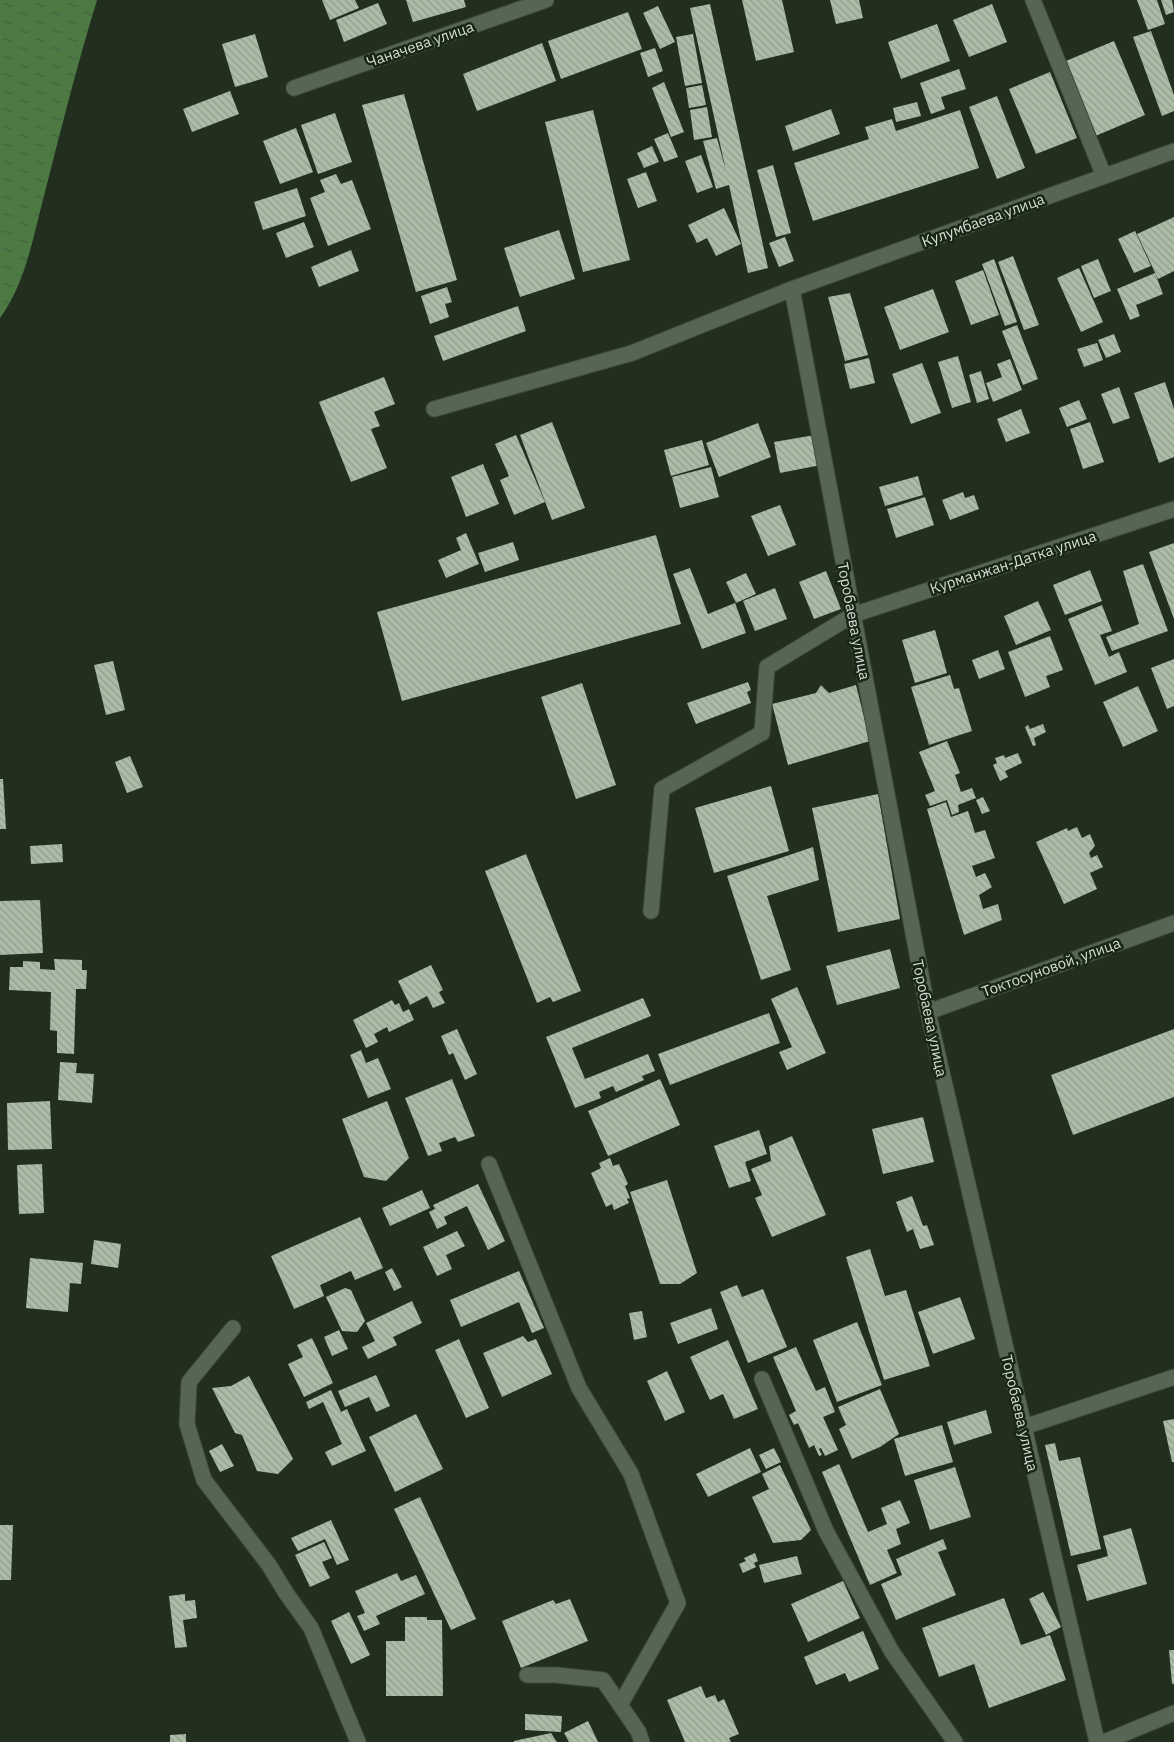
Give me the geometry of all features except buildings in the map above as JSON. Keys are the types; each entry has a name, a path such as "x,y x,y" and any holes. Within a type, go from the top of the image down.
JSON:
{"street":[{"name":"Чаначева улица","path":"294,88 546,0"},
{"path":"1033,0 1104,176"},
{"name":"Кулумбаева улица","path":"434,409 632,353 792,289 1174,151"},
{"name":"Торобаева улица","path":"792,289 928,1012 1096,1742"},
{"name":"Курманжан-Датка улица","path":"651,910 662,789 762,733 767,667 853,615 1174,509"},
{"name":"Токтосуновой, улица","path":"928,1012 1174,923"},
{"path":"489,1164 578,1388 631,1474 678,1603 620,1705"},
{"path":"232,1328 189,1382 187,1424 192,1442 204,1480 269,1565 312,1628 358,1742"},
{"path":"1024,1427 1174,1378"},
{"path":"762,1379 826,1531 892,1652 955,1742"},
{"path":"527,1675 556,1674 603,1680 638,1731 642,1742"},
{"path":"1104,1742 1174,1713"}],"water":[{"path":"0,0 97,0 70,94 29,256 17,288 0,318"}]}
